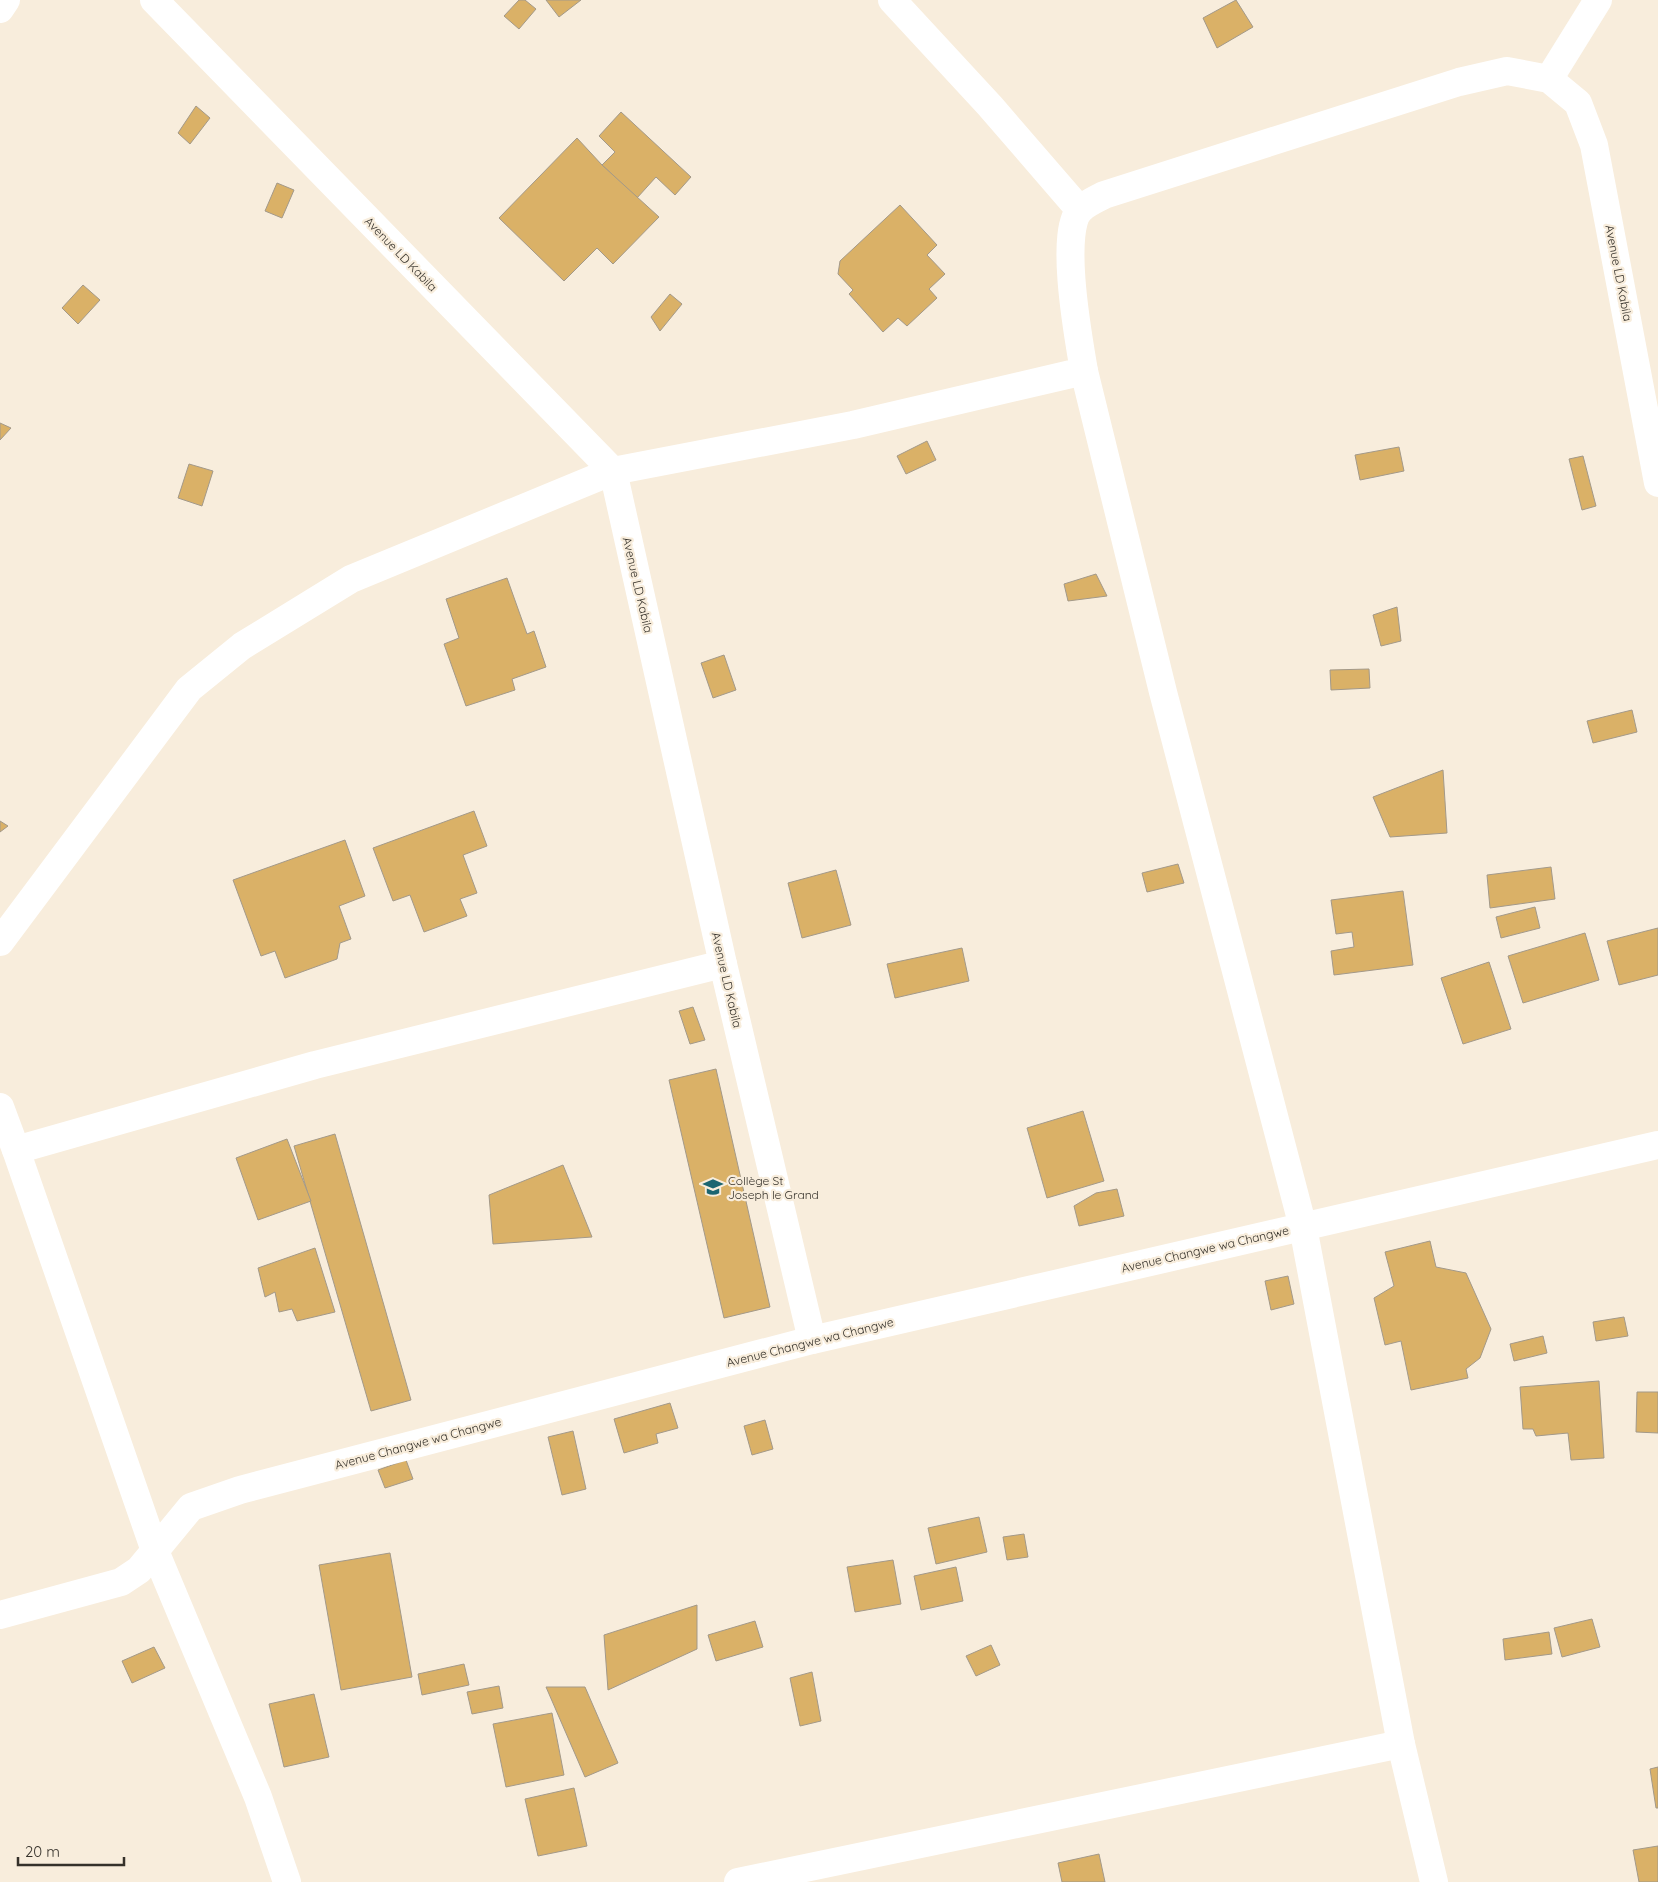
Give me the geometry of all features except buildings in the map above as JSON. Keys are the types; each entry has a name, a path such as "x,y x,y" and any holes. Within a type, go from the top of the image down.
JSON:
{"street":[{"path":"0,9 6,0"},
{"name":"Avenue LD Kabila","path":"154,0 613,471 723,964 812,1340"},
{"path":"892,0 990,106 1080,209"},
{"path":"1434,1882 1401,1744 1303,1227 1163,692 1084,371 1074,306 1070,251 1071,231 1080,209 1104,195 1169,176 1460,82 1507,71 1549,79 1598,0"},
{"name":"Avenue LD Kabila","path":"1549,79 1578,103 1594,145 1658,483"},
{"path":"0,942 189,689 242,646 352,579 613,471 852,425 1084,371"},
{"path":"16,1150 315,1065 723,964"},
{"path":"0,1107 155,1551 258,1797 287,1882"},
{"name":"Avenue Changwe wa Changwe","path":"0,1615 121,1582 139,1570 191,1507 240,1490 812,1340 1658,1145"},
{"path":"738,1882 1401,1744"}],"place":[{"name":"Collège St Joseph le Grand","path":"713,1187"}]}
